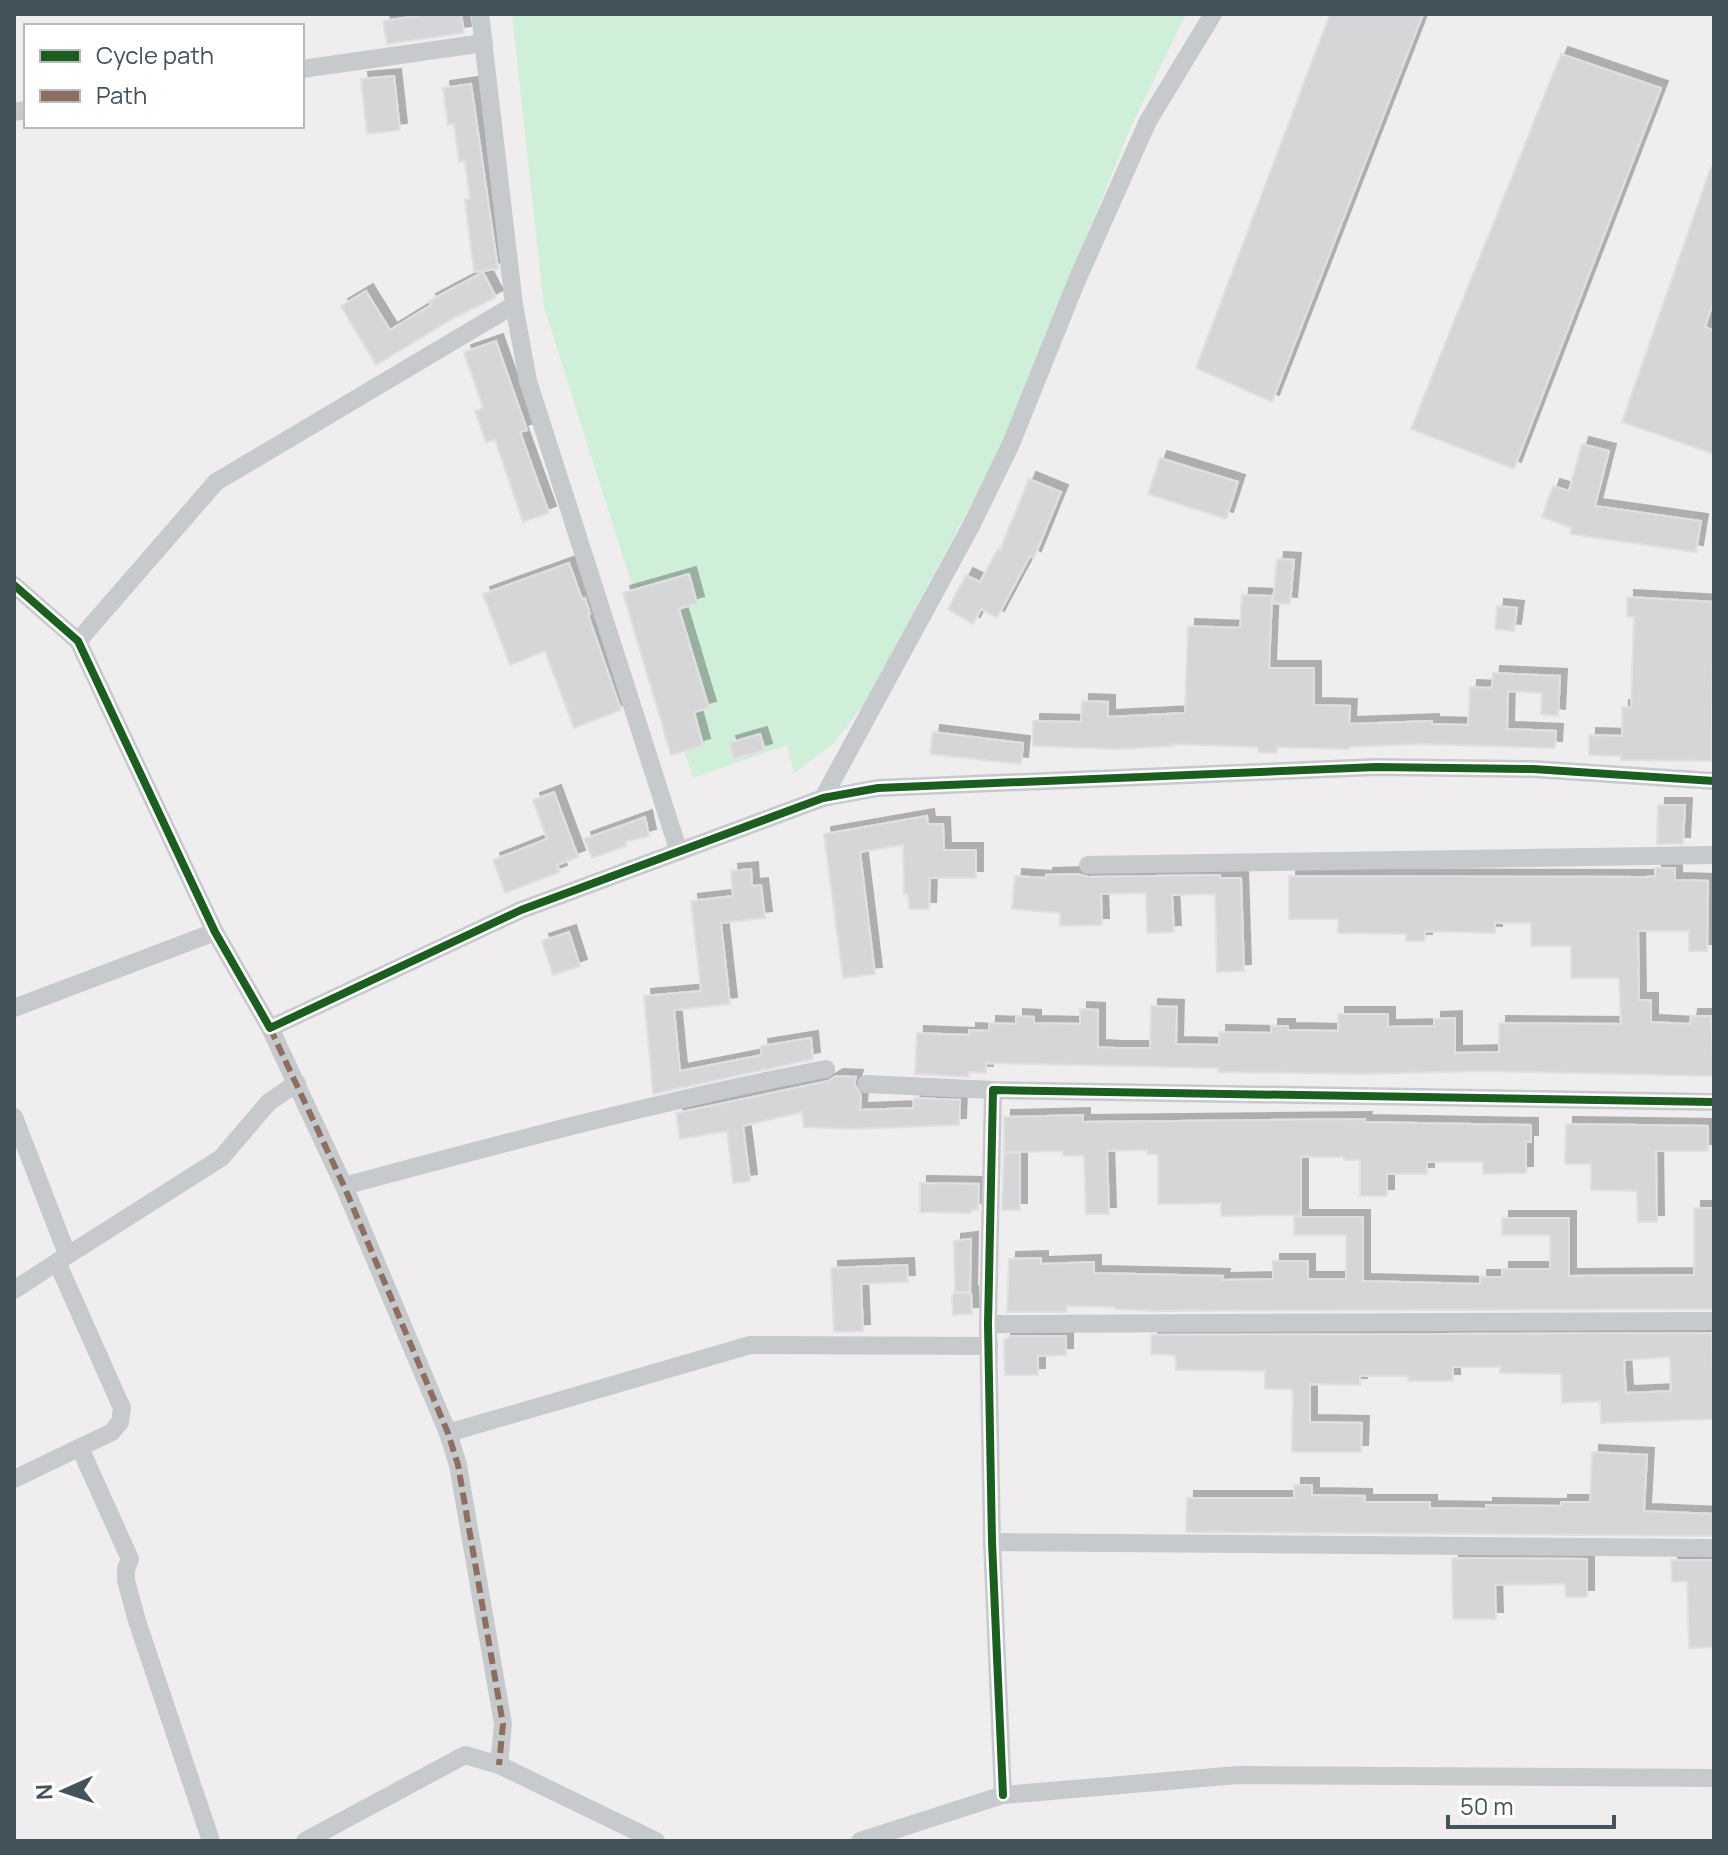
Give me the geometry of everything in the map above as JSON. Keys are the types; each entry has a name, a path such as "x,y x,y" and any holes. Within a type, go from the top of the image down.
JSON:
{"street":[{"path":"480,14 514,305 528,381 679,852"},
{"path":"823,798 971,526 1011,444 1077,280 1148,121 1212,14"},
{"path":"304,69 484,43"},
{"path":"78,641 216,482 514,305"},
{"path":"14,585 78,641 215,932 270,1028 297,1083 448,1433 458,1465 503,1724 499,1765"},
{"path":"270,1028 521,910 823,798 878,788 1376,767 1533,769 1714,781"},
{"path":"1088,865 1714,855"},
{"path":"14,1008 215,932"},
{"path":"344,1186 565,1127 731,1087 826,1069"},
{"path":"14,1290 221,1158 269,1102 297,1083"},
{"path":"866,1084 993,1090 1714,1102"},
{"path":"993,1090 988,1324 992,1542 1003,1795"},
{"path":"14,1117 62,1258 122,1408 120,1422 112,1432 14,1479"},
{"path":"988,1324 1714,1321"},
{"path":"448,1433 750,1345 989,1346"},
{"path":"80,1448 130,1559 126,1580 137,1621 211,1841"},
{"path":"992,1542 1714,1548"},
{"path":"305,1841 465,1755 499,1765 656,1841"},
{"path":"860,1841 1003,1795 1238,1775 1714,1778"}],"green space":[{"path":"512,14 1186,14 1131,127 1001,448 865,703 833,744 794,773 787,745 693,778 544,307"}],"building":[{"path":"430,14 461,14 464,33 387,44 383,21"},
{"path":"1330,14 1423,14 1272,402 1196,368"},
{"path":"1561,54 1661,88 1514,469 1411,429"},
{"path":"394,76 400,130 367,134 361,79"},
{"path":"471,84 498,269 474,272 465,200 470,199 465,161 459,162 454,124 448,125 443,88"},
{"path":"1711,167 1714,168 1714,300 1705,327 1714,331 1714,454 1622,422"},
{"path":"483,272 496,297 452,319 376,365 341,306 366,291 390,330 431,305 429,301"},
{"path":"496,341 527,430 520,432 549,513 523,522 495,440 486,443 475,411 483,408 464,352"},
{"path":"1582,444 1609,451 1595,506 1701,521 1696,552 1570,534 1572,528 1542,517 1553,486 1569,491"},
{"path":"1160,458 1238,482 1226,519 1148,494"},
{"path":"1029,479 1061,492 1034,558 1030,556 997,618 981,609 973,624 948,609 966,575 980,582 1000,550"},
{"path":"1277,559 1294,560 1290,604 1273,603"},
{"path":"569,563 582,599 585,598 621,710 574,728 545,651 510,665 483,594"},
{"path":"689,574 697,603 679,609 709,708 694,712 703,745 671,755 623,593"},
{"path":"1242,595 1272,596 1269,668 1314,668 1314,705 1350,706 1349,724 1432,721 1432,724 1468,725 1470,687 1492,688 1493,673 1560,676 1558,716 1541,714 1542,693 1508,691 1507,729 1556,731 1555,748 1422,744 1349,749 1277,747 1277,753 1258,752 1258,747 1171,744 1118,749 1033,746 1033,721 1081,722 1082,701 1108,702 1108,717 1185,713 1188,626 1240,628"},
{"path":"1627,597 1714,602 1711,761 1621,760 1621,756 1589,755 1589,735 1622,736 1622,707 1631,708 1634,617 1627,617"},
{"path":"1497,606 1517,608 1514,631 1495,629"},
{"path":"933,732 1023,743 1021,764 930,754"},
{"path":"760,734 765,750 734,759 729,743"},
{"path":"554,792 578,857 557,865 560,872 505,893 493,860 547,839 533,800"},
{"path":"1658,805 1685,805 1683,844 1657,844"},
{"path":"927,816 928,824 943,824 944,850 976,850 976,878 930,878 929,909 909,909 908,894 904,894 903,845 860,852 875,974 843,978 824,834"},
{"path":"645,817 649,836 625,842 626,846 592,858 584,839"},
{"path":"1655,868 1675,868 1675,880 1708,881 1707,951 1689,951 1689,931 1638,931 1639,1000 1651,1000 1651,1022 1690,1024 1691,1016 1711,1016 1714,1076 1483,1071 1362,1074 1218,1072 1218,1068 986,1063 986,1073 969,1072 969,1077 915,1074 917,1033 969,1035 969,1030 989,1031 989,1023 1016,1024 1016,1016 1034,1017 1034,1023 1080,1024 1080,1009 1098,1010 1098,1047 1115,1048 1150,1048 1151,1006 1177,1007 1176,1044 1219,1045 1219,1032 1271,1033 1271,1026 1288,1026 1288,1030 1338,1031 1338,1014 1388,1014 1388,1027 1434,1026 1434,1019 1455,1018 1455,1053 1499,1052 1499,1023 1621,1024 1619,978 1571,978 1571,946 1531,946 1531,923 1495,923 1495,933 1425,931 1425,941 1406,941 1406,934 1338,933 1338,919 1289,919 1289,876 1645,877 1655,876"},
{"path":"751,869 752,886 761,885 765,918 721,923 730,1004 674,1010 680,1071 762,1055 761,1046 811,1038 813,1059 653,1094 644,996 701,991 691,901 733,896 731,871"},
{"path":"1077,874 1088,877 1220,875 1220,878 1241,878 1244,971 1217,972 1215,894 1172,895 1174,932 1147,933 1146,893 1101,894 1102,925 1060,926 1060,913 1012,909 1015,876 1046,878 1046,875"},
{"path":"569,932 580,966 553,975 542,941"},
{"path":"836,1076 856,1077 854,1084 861,1095 860,1110 913,1108 914,1098 960,1100 959,1125 850,1129 804,1127 802,1112 743,1126 750,1181 733,1183 727,1131 680,1139 676,1113 828,1081"},
{"path":"1083,1115 1083,1122 1365,1119 1364,1122 1531,1125 1531,1142 1526,1142 1526,1173 1483,1174 1483,1162 1427,1162 1427,1174 1387,1174 1387,1196 1360,1196 1360,1160 1301,1157 1301,1215 1221,1216 1221,1203 1158,1204 1158,1154 1147,1154 1147,1150 1107,1151 1109,1214 1086,1214 1084,1155 1063,1156 1063,1151 1004,1152 1004,1117"},
{"path":"1566,1124 1708,1126 1708,1151 1656,1151 1657,1222 1638,1222 1637,1191 1591,1190 1591,1164 1565,1164"},
{"path":"1004,1153 1020,1153 1020,1210 1002,1210"},
{"path":"920,1183 979,1184 978,1210 971,1210 971,1213 920,1212"},
{"path":"1694,1208 1713,1208 1713,1309 1151,1311 1066,1306 1066,1312 1007,1312 1009,1259 1041,1258 1041,1264 1094,1262 1094,1273 1223,1276 1222,1280 1273,1279 1273,1261 1308,1261 1308,1279 1346,1279 1346,1235 1294,1235 1294,1217 1363,1217 1363,1281 1480,1284 1480,1277 1502,1277 1502,1269 1550,1269 1550,1235 1502,1235 1502,1218 1569,1218 1569,1276 1694,1275"},
{"path":"971,1239 970,1292 955,1292 954,1241"},
{"path":"907,1265 908,1282 861,1284 863,1331 834,1332 831,1268"},
{"path":"971,1293 972,1314 953,1315 952,1294"},
{"path":"1712,1333 1714,1419 1601,1423 1600,1401 1562,1403 1561,1374 1500,1373 1500,1367 1453,1367 1453,1381 1408,1381 1408,1376 1360,1376 1360,1385 1310,1384 1310,1422 1362,1423 1361,1452 1292,1452 1291,1389 1265,1389 1265,1371 1176,1370 1175,1355 1151,1354 1151,1335","holes":["1670,1357 1671,1391 1626,1393 1624,1360"]},
{"path":"1008,1336 1066,1336 1066,1355 1038,1356 1038,1375 1005,1375 1004,1339"},
{"path":"1592,1452 1647,1455 1644,1511 1714,1514 1714,1536 1186,1532 1187,1498 1294,1498 1294,1485 1312,1485 1312,1495 1365,1496 1365,1502 1430,1502 1430,1508 1486,1509 1486,1505 1561,1506 1561,1502 1590,1502"},
{"path":"1452,1558 1587,1559 1587,1597 1566,1597 1565,1584 1495,1585 1496,1619 1453,1619"},
{"path":"1671,1560 1714,1560 1714,1647 1689,1648 1687,1581 1672,1582"}],"marked path":[{"path":"270,1028 344,1186 448,1433 458,1465 503,1724 499,1765"}],"cycle path":[{"path":"14,585 78,641 215,932 270,1028 521,910 823,798 878,788 1376,767 1533,769 1714,781"},
{"path":"1003,1795 992,1542 988,1324 993,1090 1714,1102"}]}
